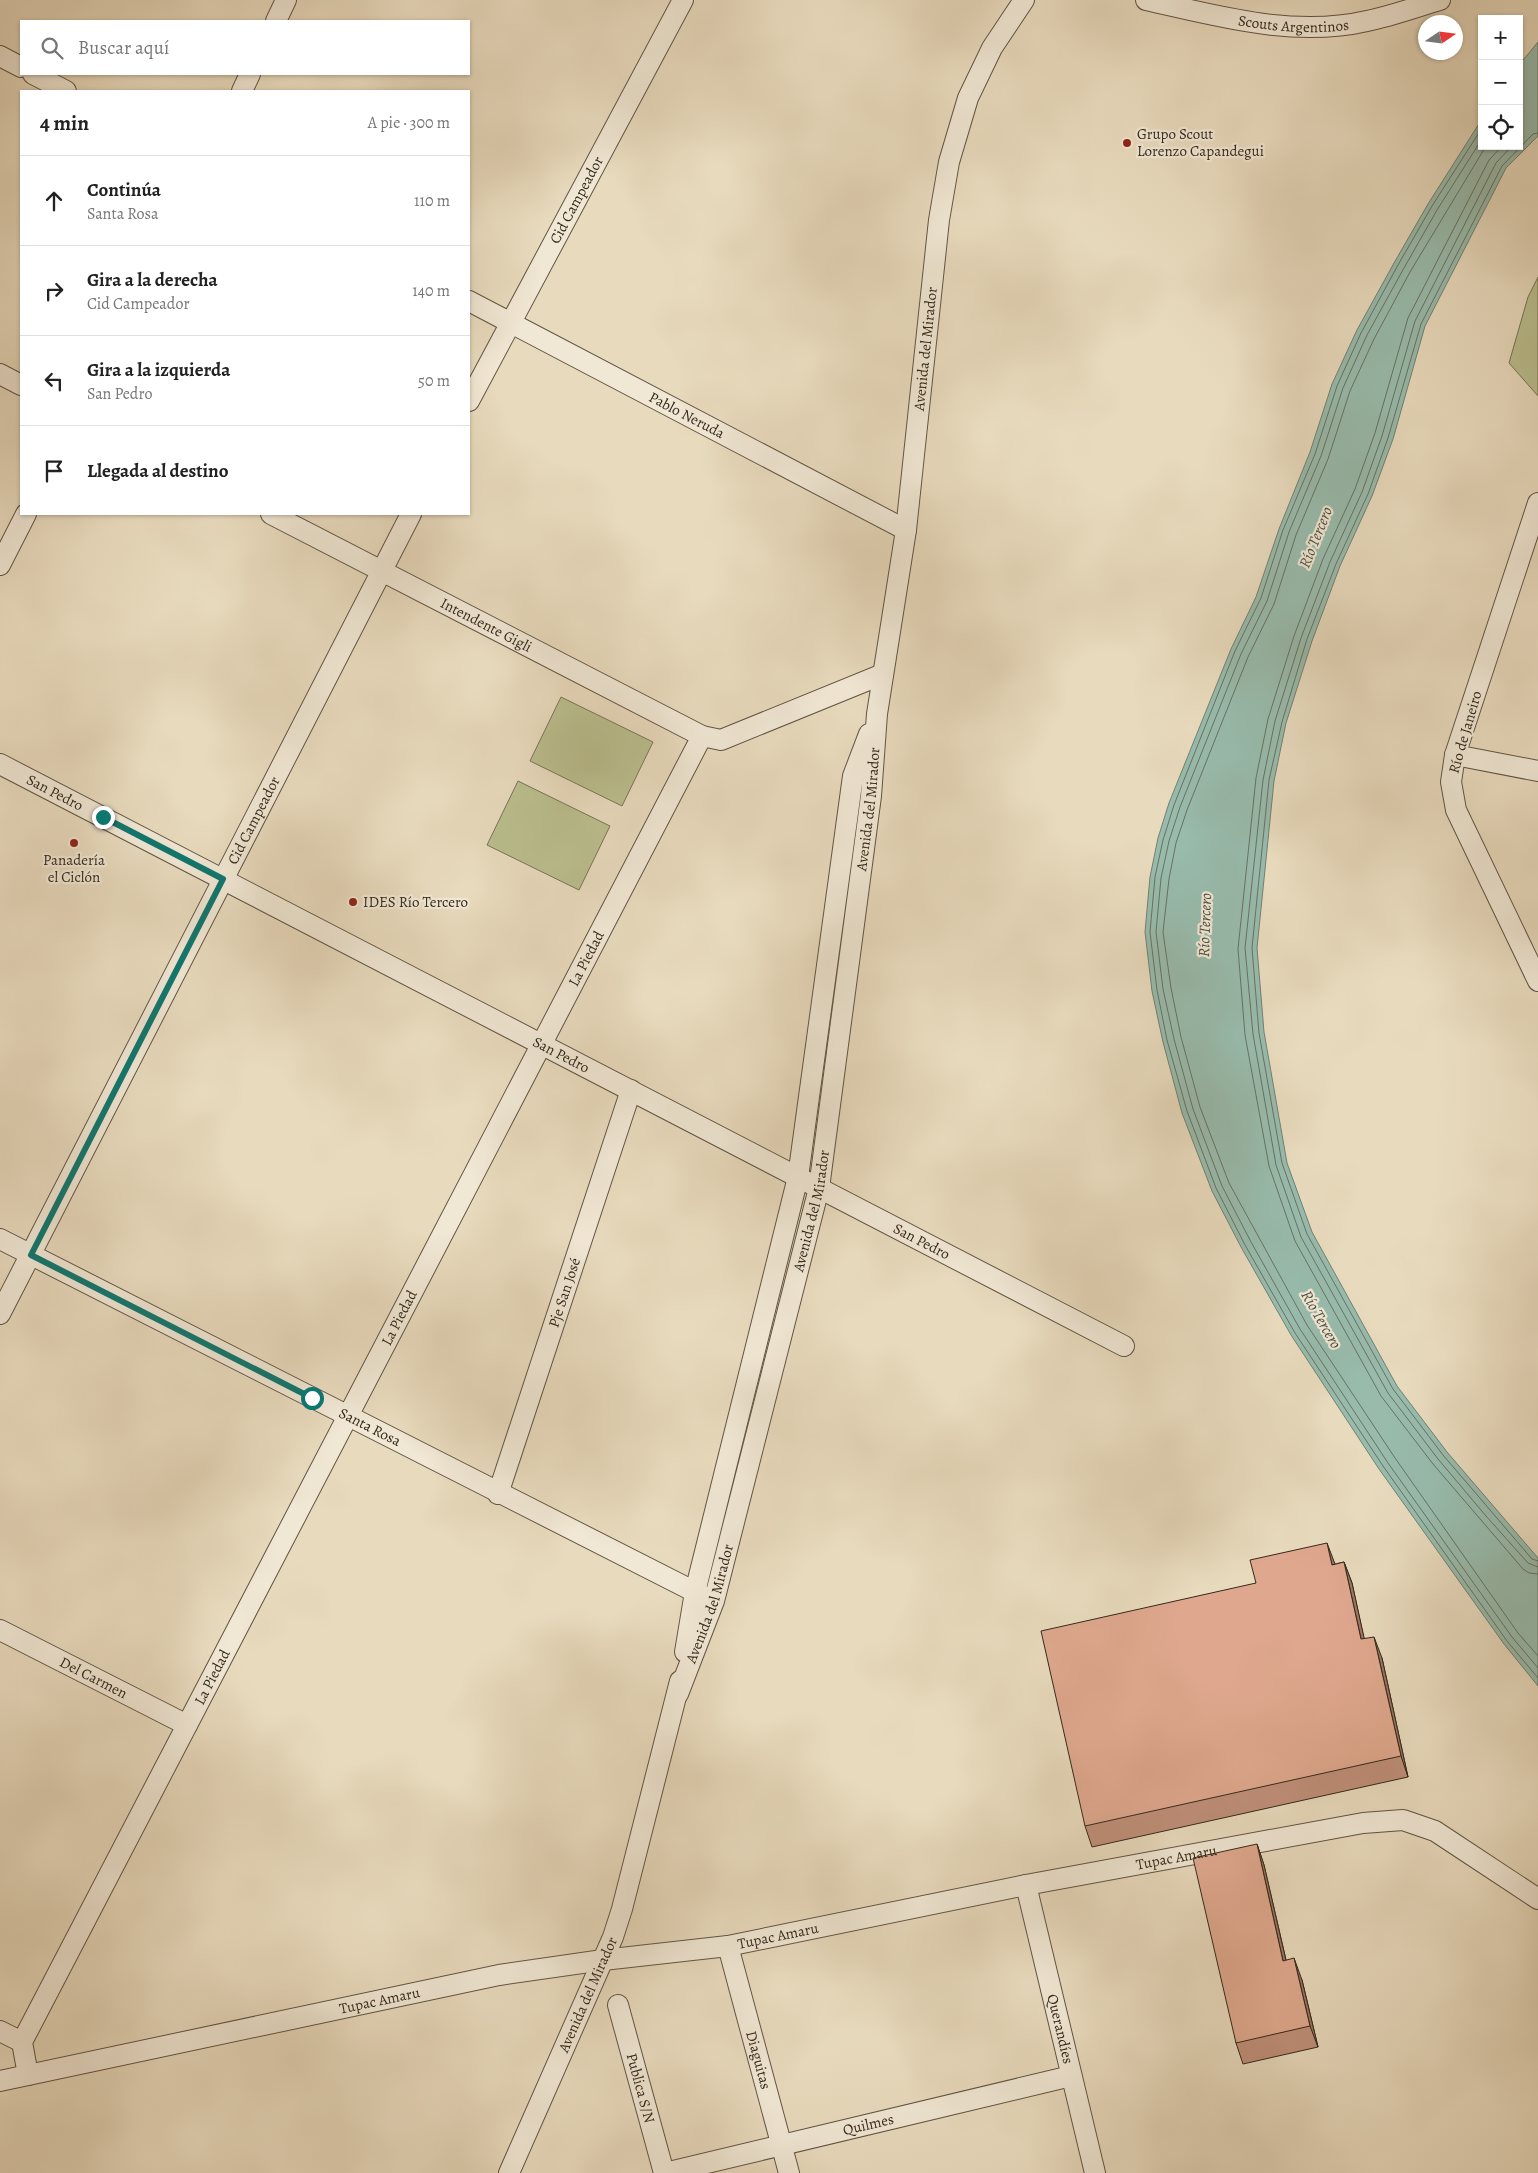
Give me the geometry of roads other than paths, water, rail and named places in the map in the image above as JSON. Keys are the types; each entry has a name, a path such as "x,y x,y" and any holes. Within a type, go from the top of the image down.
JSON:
{"street":[{"path":"276,20 286,0"},
{"name":"Cid Campeador","path":"470,399 683,0"},
{"name":"Avenida del Mirador","path":"678,1694 714,1601 819,1188 872,796 877,714 906,530 939,220 949,162 968,98 992,48 1024,0"},
{"name":"Scouts Argentinos","path":"1146,0 1234,20 1285,26 1327,27 1366,22 1440,0"},
{"path":"0,56 20,67"},
{"path":"35,75 64,90"},
{"path":"242,90 250,75"},
{"name":"Pablo Neruda","path":"470,302 906,530"},
{"path":"0,374 20,384"},
{"name":"Río de Janeiro","path":"1538,503 1455,755 1451,782 1456,810 1538,981"},
{"path":"0,565 25,515"},
{"name":"Intendente Gigli","path":"273,515 702,736"},
{"name":"Cid Campeador","path":"0,1314 410,515"},
{"path":"702,736 721,740 883,674"},
{"name":"Avenida del Mirador","path":"509,2173 602,1960 622,1909 678,1694 695,1592 798,1177 853,776 877,714"},
{"name":"La Piedad","path":"22,2042 702,736"},
{"path":"1455,755 1538,771"},
{"name":"San Pedro","path":"0,764 1124,1346"},
{"name":"Pje San José","path":"498,1494 631,1090"},
{"name":"Santa Rosa","path":"0,1239 498,1494 714,1601"},
{"name":"Del Carmen","path":"0,1630 186,1725"},
{"name":"Tupac Amaru","path":"0,2082 499,1975 602,1960 728,1946 1026,1885 1363,1823 1402,1820 1435,1831 1538,1900"},
{"name":"Querandíes","path":"1026,1885 1094,2173"},
{"name":"Diaguitas","path":"728,1946 789,2173"},
{"name":"Publica S/N","path":"618,2004 665,2173"},
{"path":"0,2031 22,2042 28,2075"},
{"name":"Quilmes","path":"665,2173 1071,2076"}],"water":[{"name":"Río Tercero","path":"1538,42 1538,136 1506,168 1425,326 1393,439 1372,496 1340,566 1312,641 1286,723 1274,781 1257,948 1264,1032 1287,1163 1312,1232 1397,1386 1447,1452 1538,1558 1538,1686 1504,1644 1379,1469 1291,1335 1241,1247 1212,1191 1182,1113 1152,991 1145,932 1150,877 1158,838 1169,803 1231,649 1256,597 1279,529 1310,452 1332,384 1357,330 1394,263 1428,204 1478,125 1478,150 1523,150 1523,60"}],"place":[{"name":"Grupo Scout Lorenzo Capandegui","path":"1127,143"},
{"name":"Panadería el Ciclón","path":"74,843"},
{"name":"IDES Río Tercero","path":"353,902"}]}
